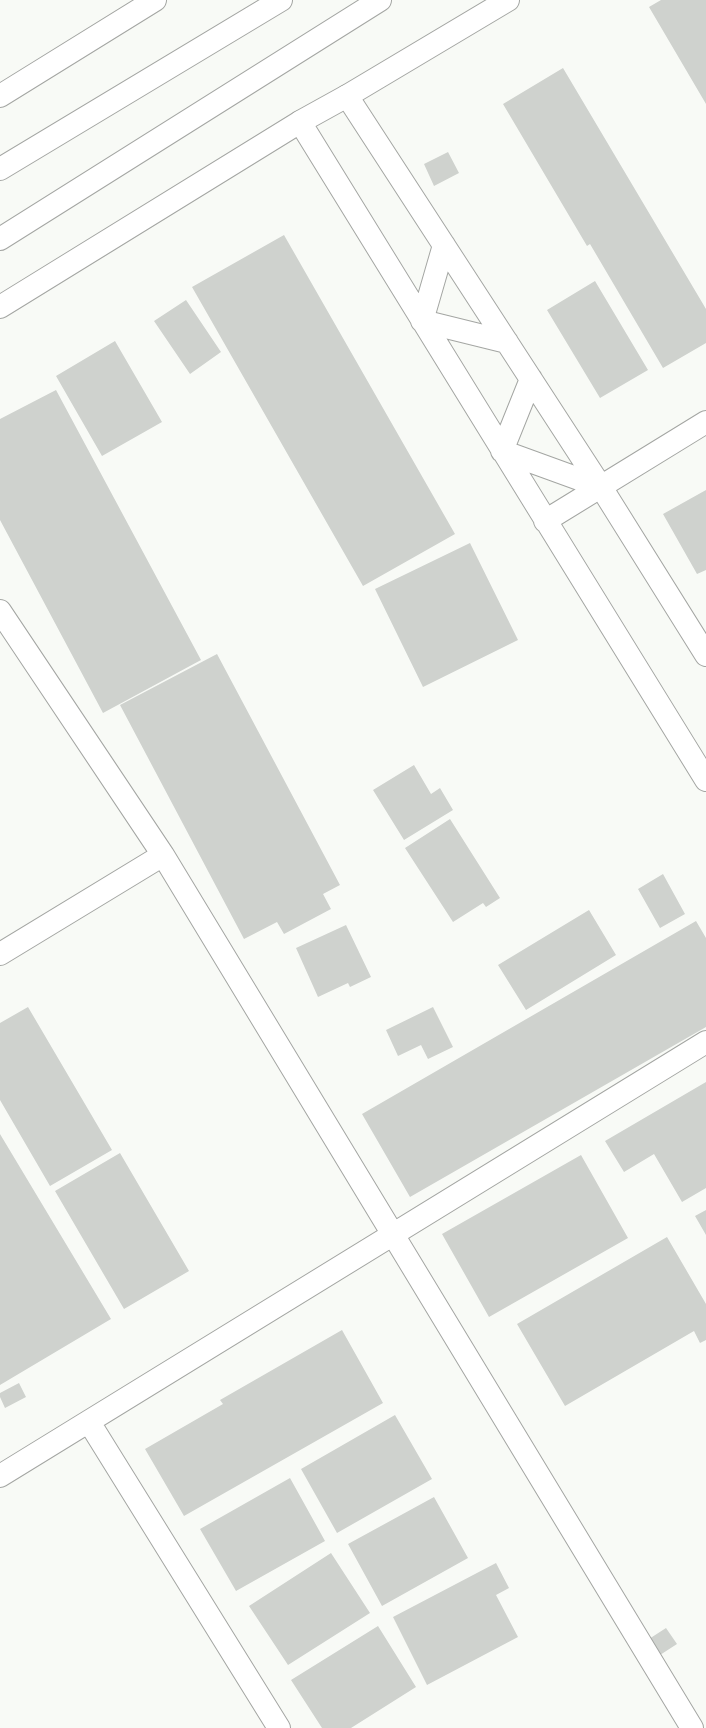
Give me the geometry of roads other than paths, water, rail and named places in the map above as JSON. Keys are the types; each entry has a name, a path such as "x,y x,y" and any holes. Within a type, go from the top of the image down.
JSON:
{"street":[{"path":"0,96 155,0"},
{"path":"0,169 281,0"},
{"path":"0,239 380,0"},
{"path":"0,307 300,122 347,96 508,0"},
{"path":"347,96 601,487 706,655"},
{"path":"300,122 502,452 706,780"},
{"path":"422,321 444,245"},
{"path":"422,321 507,342"},
{"path":"502,452 531,379"},
{"path":"545,521 706,422"},
{"path":"502,452 601,487"},
{"path":"0,611 163,855 692,1728"},
{"path":"0,954 163,855"},
{"path":"0,1476 706,1042"},
{"path":"89,1422 279,1728"}]}
